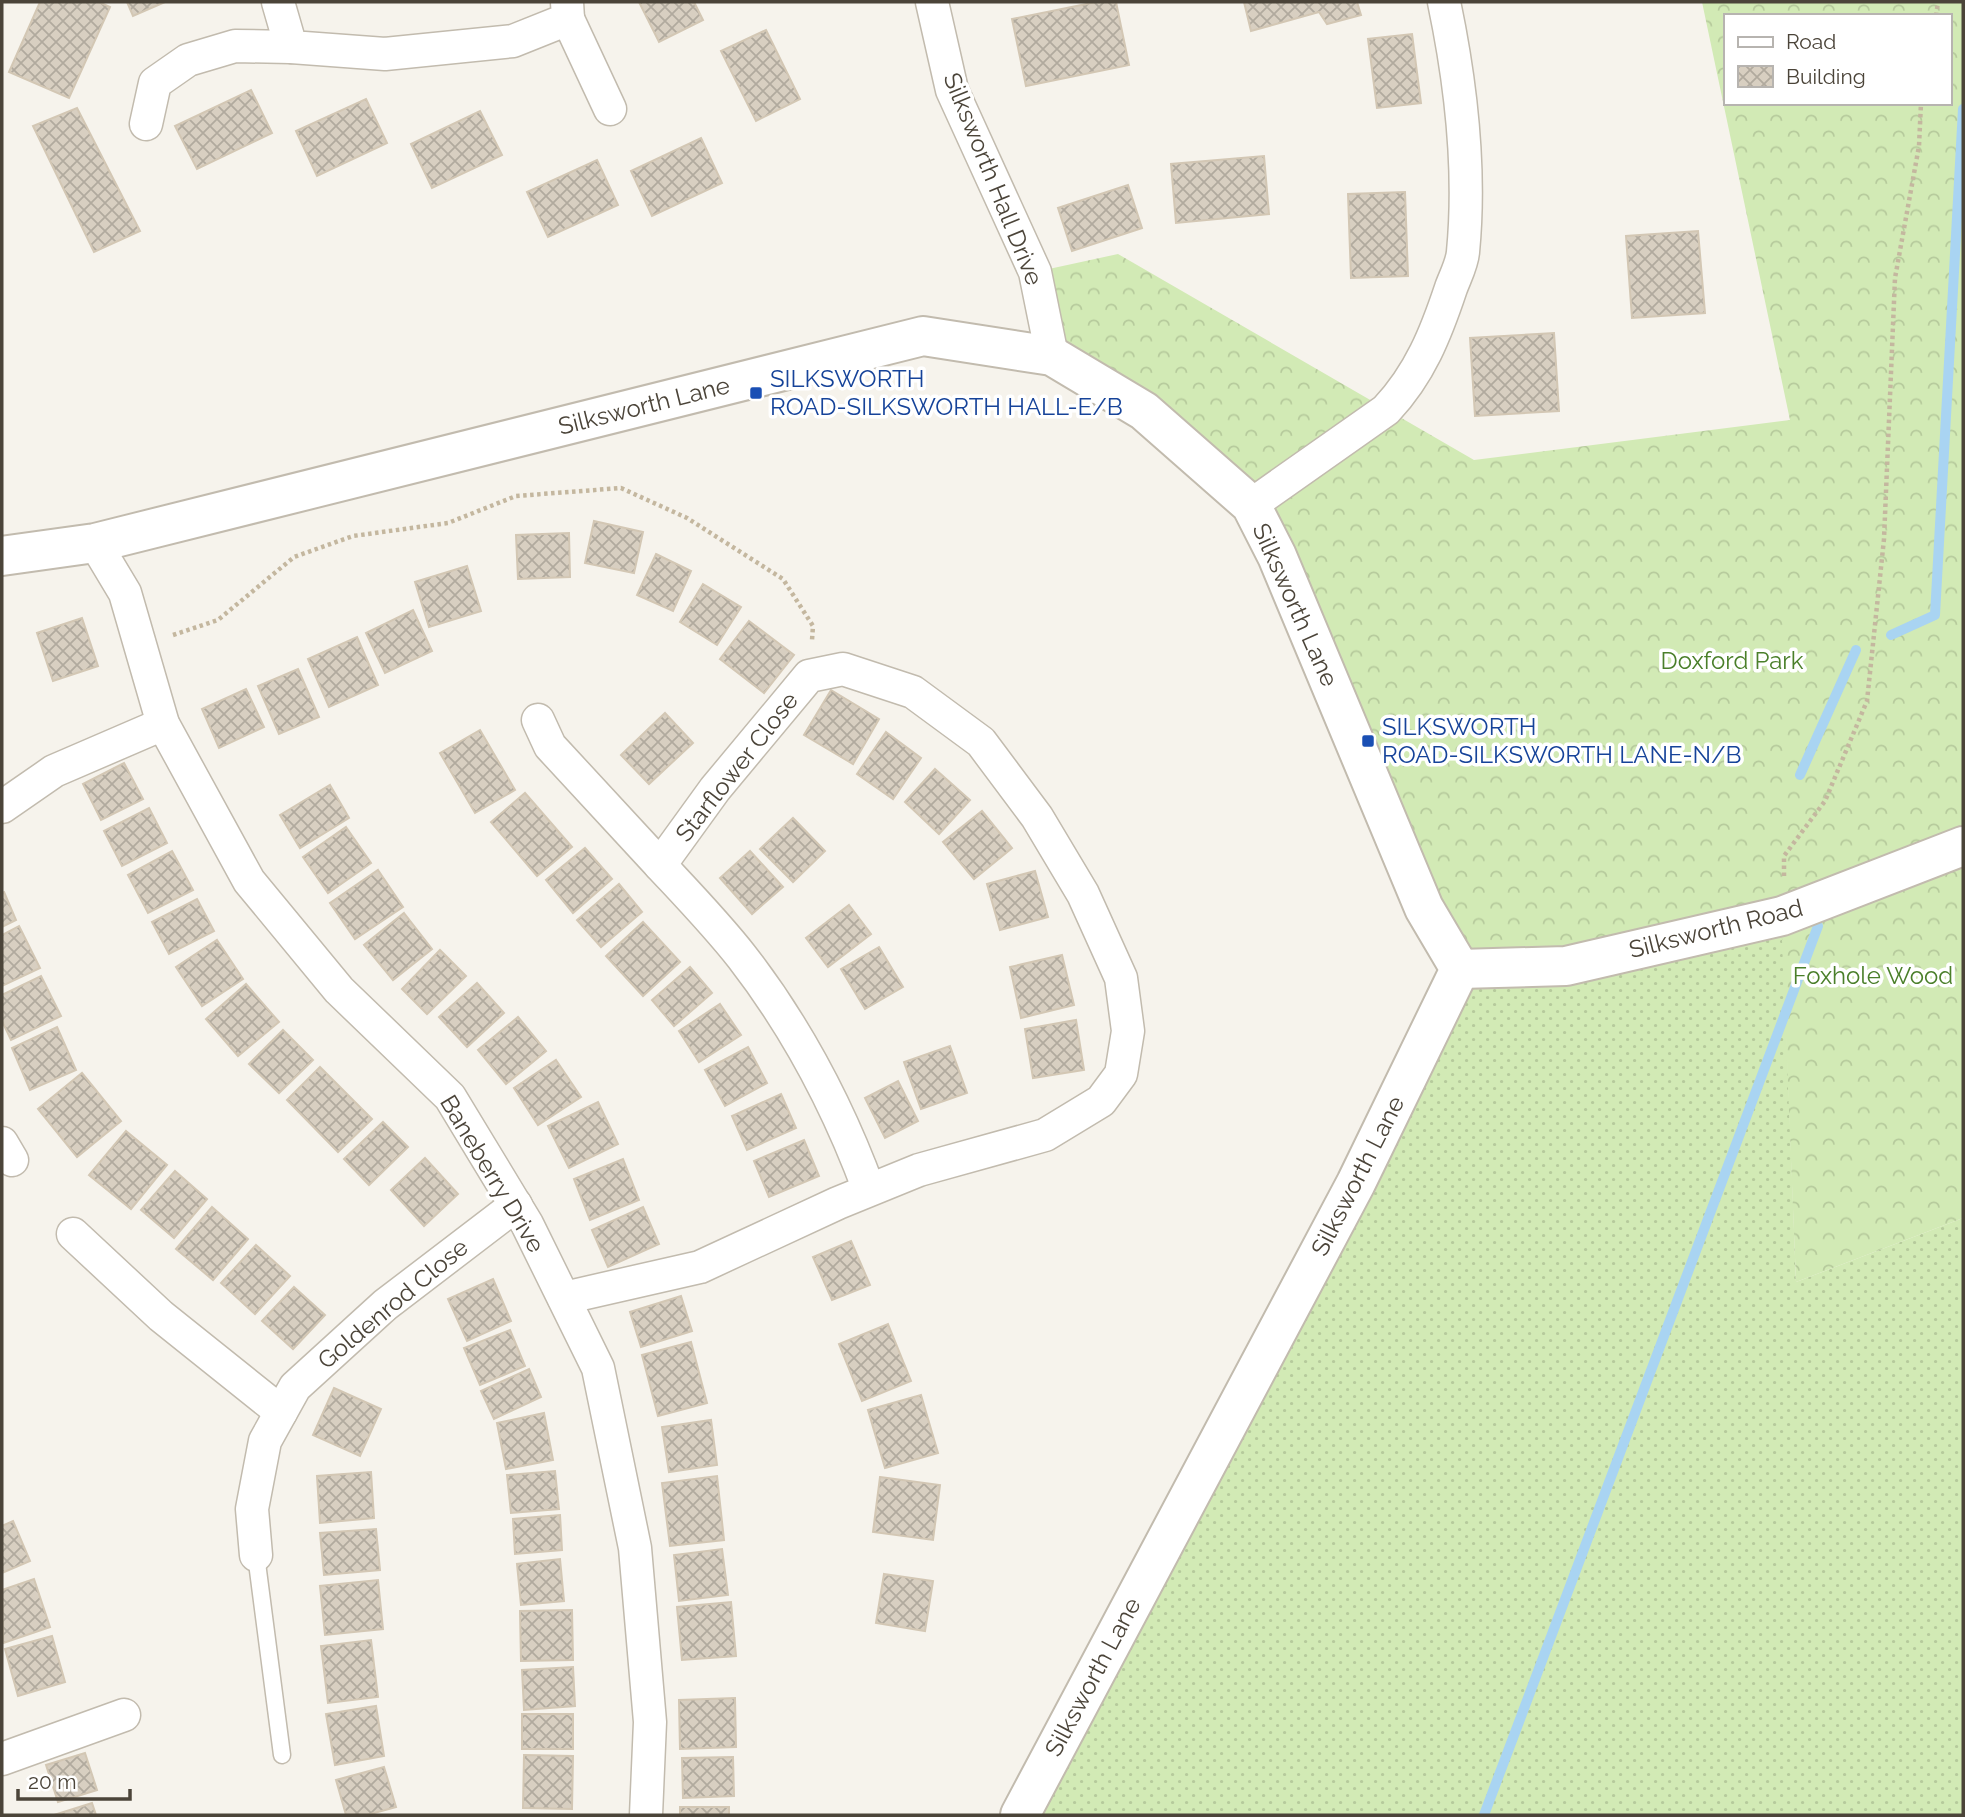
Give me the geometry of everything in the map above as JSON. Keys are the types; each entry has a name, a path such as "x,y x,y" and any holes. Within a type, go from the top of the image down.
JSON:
{"street":[{"path":"278,2 291,47"},
{"name":"Silksworth Hall Drive","path":"932,2 952,90 1035,272 1052,356"},
{"path":"1251,505 1386,410 1401,394 1433,342 1463,255 1465,183 1457,64 1444,2"},
{"path":"146,124 155,83 188,60 235,46 384,54 513,41 567,10 610,109"},
{"name":"Silksworth Lane","path":"2,556 95,543 923,336 1052,356 1144,411 1251,505 1276,556 1424,908 1460,970 1356,1183 1020,1815"},
{"name":"Baneberry Drive","path":"95,543 125,593 163,724 249,881 339,990 450,1097 516,1205 598,1368 635,1548 650,1722 646,1815"},
{"name":"Starflower Close","path":"564,1298 700,1267 919,1170 1045,1135 1101,1101 1121,1073 1128,1031 1121,978 1083,894 1037,817 981,741 912,692 843,669 809,676 715,789 660,865"},
{"name":"Starflower Close","path":"538,720 550,747 741,956 776,1003 807,1053 834,1105 869,1190"},
{"path":"2,807 54,771 163,724"},
{"name":"Silksworth Road","path":"1460,970 1566,966 1782,916 1963,846"},
{"name":"Goldenrod Close","path":"256,1555 252,1509 265,1441 295,1387 385,1305 516,1205"},
{"path":"73,1234 161,1316 281,1412"},
{"path":"2,1759 124,1715"}],"lane":[{"path":"256,1555 282,1755"}],"path":[{"path":"1782,916 1784,856 1825,801 1867,701 1884,539 1895,278 1919,146 1920,105"},
{"path":"140,646 218,620 295,557 353,537 448,523 516,496 621,488 687,518 783,579 813,626 809,676"}],"green space":[{"path":"1702,2 1963,2 1963,1218 1796,1282 1781,916 1460,969 1251,505 1052,356 1035,272 1118,254 1474,460 1790,420"},
{"path":"1782,916 1796,1282 1963,1218 1963,1815 1020,1815 1460,969"}],"building":[{"path":"40,2 99,2 110,7 69,98 9,72"},
{"path":"127,2 165,2 133,16"},
{"path":"639,2 694,2 703,20 659,42"},
{"path":"1096,2 1116,2 1129,65 1026,86 1012,19"},
{"path":"1244,2 1357,2 1361,15 1327,24 1319,12 1251,31"},
{"path":"766,30 800,99 756,121 721,51"},
{"path":"1412,34 1421,103 1377,108 1368,39"},
{"path":"251,90 272,133 197,169 175,126"},
{"path":"366,99 387,143 317,176 296,131"},
{"path":"77,108 140,231 94,252 33,126"},
{"path":"480,111 502,155 432,188 411,144"},
{"path":"701,138 722,183 652,216 631,171"},
{"path":"1264,156 1269,214 1176,223 1171,164"},
{"path":"597,160 618,205 548,237 527,192"},
{"path":"1128,185 1142,228 1072,251 1058,208"},
{"path":"1405,192 1408,276 1351,278 1348,194"},
{"path":"1698,231 1705,313 1632,318 1626,236"},
{"path":"1554,333 1559,411 1475,416 1470,338"},
{"path":"594,521 643,532 634,573 585,563"},
{"path":"569,533 570,577 518,579 516,535"},
{"path":"656,554 691,571 673,611 637,595"},
{"path":"467,566 481,611 429,627 415,582"},
{"path":"703,584 741,607 717,645 680,622"},
{"path":"413,610 432,651 385,673 366,633"},
{"path":"82,618 98,666 53,681 37,633"},
{"path":"749,621 794,655 764,693 720,659"},
{"path":"357,637 378,685 329,707 308,659"},
{"path":"298,669 319,717 279,734 258,686"},
{"path":"246,689 264,727 219,748 202,709"},
{"path":"831,690 879,719 853,764 804,735"},
{"path":"665,713 693,743 649,784 621,755"},
{"path":"480,730 515,790 475,813 440,753"},
{"path":"886,732 921,758 893,799 857,774"},
{"path":"124,763 143,799 101,820 83,784"},
{"path":"935,769 970,800 939,834 905,802"},
{"path":"330,785 349,818 300,848 280,815"},
{"path":"525,793 572,847 537,876 491,822"},
{"path":"149,808 167,843 122,866 104,831"},
{"path":"982,811 1012,848 974,879 943,842"},
{"path":"793,818 825,851 793,882 760,849"},
{"path":"346,827 371,863 328,893 303,857"},
{"path":"585,848 612,879 573,913 546,880"},
{"path":"172,851 193,890 148,913 128,875"},
{"path":"750,851 783,887 752,914 720,878"},
{"path":"378,870 403,907 355,939 330,903"},
{"path":"1035,871 1048,917 1000,930 987,884"},
{"path":"619,884 642,912 601,947 577,920"},
{"path":"4,892 16,920 2,927 2,893"},
{"path":"197,899 214,931 169,954 152,922"},
{"path":"849,905 871,934 828,967 806,938"},
{"path":"404,913 432,949 393,980 364,945"},
{"path":"643,922 680,962 643,996 606,956"},
{"path":"19,926 40,968 2,986 2,935"},
{"path":"217,940 243,979 202,1006 176,967"},
{"path":"879,947 903,987 865,1009 841,969"},
{"path":"440,950 466,976 427,1014 402,989"},
{"path":"1062,955 1074,1005 1021,1018 1010,967"},
{"path":"690,967 712,993 674,1026 652,1000"},
{"path":"41,976 61,1016 11,1040 2,1021 2,995"},
{"path":"477,983 504,1013 467,1047 439,1017"},
{"path":"246,984 279,1022 238,1056 206,1019"},
{"path":"720,1004 741,1035 699,1062 679,1031"},
{"path":"518,1017 546,1051 506,1084 478,1050"},
{"path":"1076,1020 1084,1070 1033,1078 1025,1029"},
{"path":"57,1027 76,1070 30,1090 12,1048"},
{"path":"283,1030 313,1060 279,1093 249,1064"},
{"path":"950,1046 967,1093 921,1109 904,1062"},
{"path":"748,1047 767,1083 725,1106 705,1070"},
{"path":"556,1060 581,1097 538,1125 514,1088"},
{"path":"320,1067 372,1119 338,1152 287,1100"},
{"path":"82,1073 121,1121 77,1157 38,1109"},
{"path":"898,1081 918,1121 885,1138 865,1098"},
{"path":"781,1094 796,1128 747,1150 732,1116"},
{"path":"598,1102 618,1144 569,1168 548,1126"},
{"path":"383,1122 408,1147 369,1185 344,1159"},
{"path":"126,1131 167,1165 131,1209 89,1175"},
{"path":"804,1140 819,1176 769,1197 754,1161"},
{"path":"425,1158 458,1194 424,1226 391,1190"},
{"path":"623,1159 639,1200 590,1220 574,1179"},
{"path":"175,1171 207,1199 174,1238 141,1210"},
{"path":"212,1207 248,1239 213,1280 176,1249"},
{"path":"643,1207 659,1244 608,1267 592,1230"},
{"path":"851,1241 870,1285 832,1300 813,1257"},
{"path":"256,1245 290,1276 255,1314 221,1283"},
{"path":"493,1279 511,1321 467,1341 448,1299"},
{"path":"294,1287 325,1315 293,1349 262,1321"},
{"path":"681,1296 692,1331 641,1347 630,1312"},
{"path":"888,1324 911,1381 862,1401 839,1344"},
{"path":"510,1330 525,1366 480,1385 464,1348"},
{"path":"691,1342 707,1403 658,1416 642,1355"},
{"path":"529,1369 541,1397 494,1419 481,1391"},
{"path":"334,1388 381,1409 360,1456 313,1435"},
{"path":"921,1395 938,1453 885,1468 868,1410"},
{"path":"544,1413 553,1460 506,1469 497,1423"},
{"path":"711,1420 717,1465 669,1472 662,1427"},
{"path":"555,1471 559,1509 511,1513 507,1475"},
{"path":"371,1472 374,1518 320,1523 317,1476"},
{"path":"717,1476 724,1540 670,1546 662,1483"},
{"path":"880,1477 940,1485 933,1540 873,1532"},
{"path":"560,1515 562,1550 515,1554 513,1519"},
{"path":"13,1521 30,1561 2,1573 2,1526"},
{"path":"376,1529 380,1570 324,1575 320,1533"},
{"path":"722,1549 728,1595 679,1601 674,1555"},
{"path":"560,1559 564,1601 521,1605 517,1564"},
{"path":"884,1574 933,1581 925,1631 876,1623"},
{"path":"34,1579 50,1627 3,1643 2,1590"},
{"path":"378,1580 383,1629 325,1635 320,1586"},
{"path":"731,1602 736,1656 682,1660 677,1607"},
{"path":"572,1610 573,1660 521,1661 520,1611"},
{"path":"52,1636 65,1682 18,1696 5,1649"},
{"path":"371,1640 378,1697 328,1703 321,1646"},
{"path":"573,1667 575,1706 524,1710 522,1670"},
{"path":"735,1698 736,1747 680,1749 679,1700"},
{"path":"376,1706 384,1756 335,1765 326,1714"},
{"path":"522,1714 573,1714 573,1749 522,1749"},
{"path":"85,1753 97,1790 58,1802 46,1765"},
{"path":"524,1755 573,1756 572,1809 523,1808"},
{"path":"733,1757 734,1796 683,1798 682,1758"},
{"path":"384,1767 396,1807 367,1815 346,1815 336,1780"},
{"path":"92,1803 96,1815 54,1815"},
{"path":"680,1807 729,1807 729,1815 680,1815"}],"waterway":[{"path":"1891,635 1935,615 1963,109"},
{"path":"1800,775 1856,650"},
{"path":"1484,1815 1818,926"}],"place":[{"name":"SILKSWORTH ROAD-SILKSWORTH HALL-E/B","path":"756,393"},
{"name":"SILKSWORTH ROAD-SILKSWORTH LANE-N/B","path":"1368,741"}],"park label":[{"name":"Doxford Park","path":"1732,661"},
{"name":"Foxhole Wood","path":"1873,976"}]}
